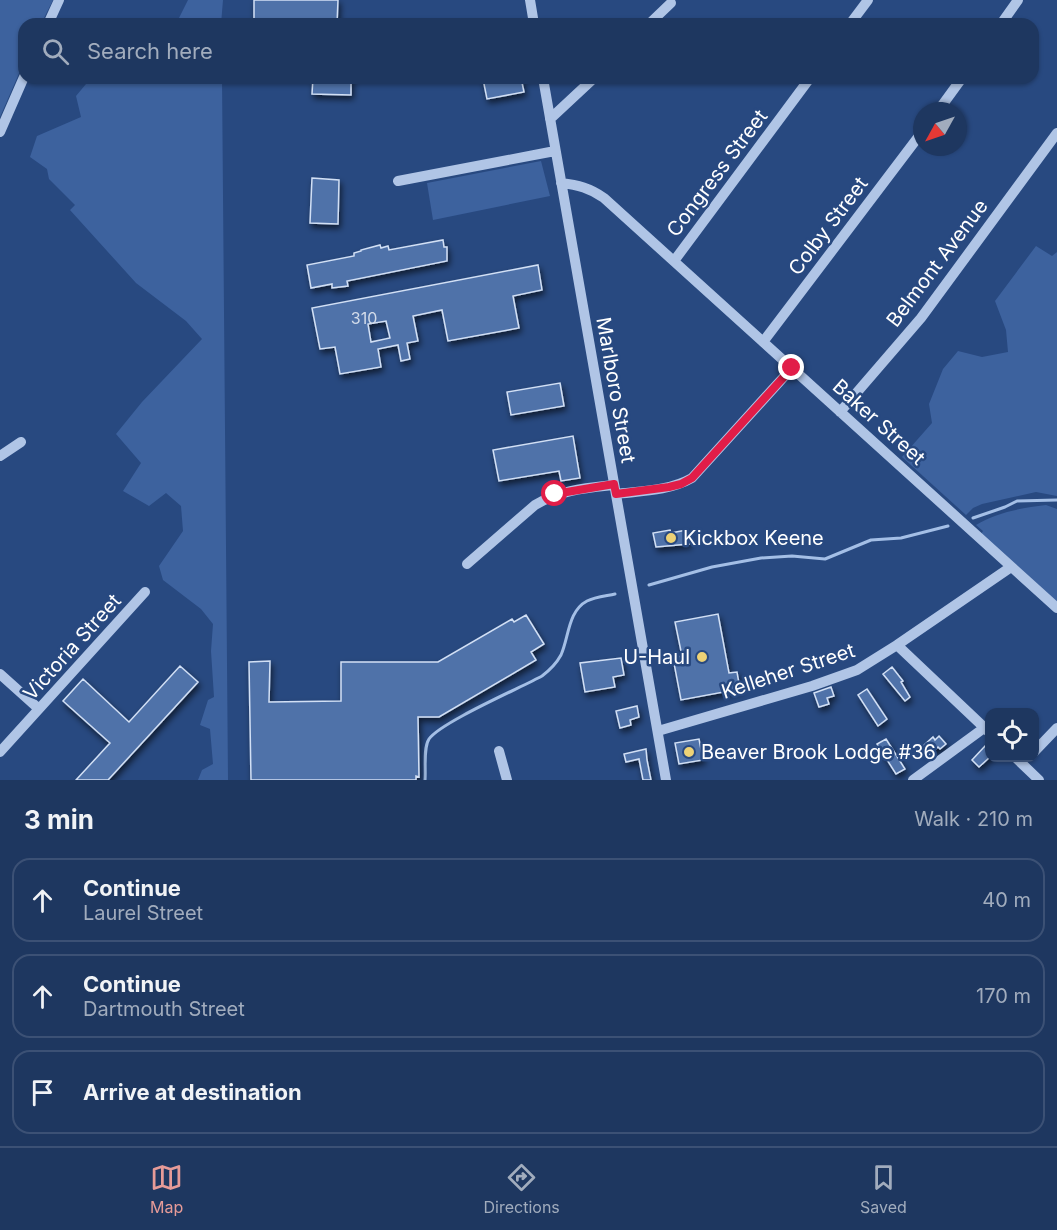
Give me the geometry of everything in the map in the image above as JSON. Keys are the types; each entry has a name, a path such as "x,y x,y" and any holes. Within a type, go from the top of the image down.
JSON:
{"street":[{"path":"51,18 59,0"},
{"path":"530,0 533,18"},
{"path":"854,18 868,0"},
{"path":"1004,18 1018,0"},
{"path":"655,18 671,3"},
{"path":"0,132 21,84"},
{"name":"Marlboro Street","path":"544,84 666,780"},
{"path":"550,119 588,84"},
{"name":"Congress Street","path":"674,261 806,84"},
{"path":"945,102 958,84"},
{"name":"Belmont Avenue","path":"840,412 921,318 1057,133"},
{"name":"Colby Street","path":"763,342 913,144"},
{"path":"398,181 555,151"},
{"name":"Baker Street","path":"561,183 591,189 604,198 1057,608"},
{"path":"467,564 546,498 566,491 669,487 692,478 792,368"},
{"path":"0,456 21,442"},
{"name":"Kelleher Street","path":"658,731 812,686 857,670 1011,567"},
{"name":"Victoria Street","path":"0,752 145,592"},
{"path":"897,645 985,728"},
{"path":"0,674 39,709"},
{"path":"1039,748 1057,728"},
{"path":"913,780 985,731"},
{"path":"500,751 507,780"},
{"path":"1025,762 1039,780"}],"shaded area":[{"path":"0,0 53,0 44,18 18,18 18,76 0,117"},
{"path":"188,0 223,0 222,18 179,18"},
{"path":"86,84 222,84 228,780 198,780 202,770 213,764 210,729 200,725 208,700 214,697 211,651 213,624 201,609 163,580 159,566 183,531 181,506 166,493 149,506 123,491 141,463 116,434 142,402 202,339 186,321 136,283 70,210 75,205 49,179 47,169 30,157 37,136 81,117 76,96"},
{"path":"541,161 550,196 433,220 427,183"},
{"path":"1036,246 1052,256 1057,252 1057,496 1036,492 982,504 973,508 966,515 902,457 932,423 929,404 943,369 958,351 982,357 1008,352 1006,330 995,301"},
{"path":"1046,505 1057,509 1057,602 981,534 983,531 976,525 1001,514"}],"building":[{"path":"254,0 338,0 337,18 254,18"},
{"path":"313,84 351,84 351,95 312,94"},
{"path":"484,84 522,84 524,92 487,99"},
{"path":"312,178 339,180 338,224 310,223"},
{"path":"443,240 444,247 447,247 447,261 347,281 348,286 332,288 332,284 311,288 307,265 354,256 354,253 361,250 380,245 381,248 388,246 389,250"},
{"path":"538,265 542,290 513,296 519,328 448,341 442,310 413,316 418,341 407,343 410,359 401,361 398,345 378,349 381,367 340,374 335,347 320,349 312,308","holes":["386,321 390,338 371,342 368,324"]},
{"path":"560,383 564,406 511,415 507,392"},
{"path":"573,436 580,478 561,481 559,471 499,481 493,450"},
{"name":"Kickbox Keene","path":"670,530 671,533 687,530 689,544 656,547 653,533"},
{"name":"U-Haul","path":"718,614 729,673 737,672 740,689 681,700 673,658 682,656 675,622"},
{"path":"526,615 544,644 531,652 536,660 439,717 418,717 419,777 416,776 416,780 251,780 249,662 270,661 269,702 341,701 341,662 438,662 512,619 514,622"},
{"path":"621,658 624,675 613,677 615,687 585,692 580,663"},
{"path":"180,666 198,682 108,780 76,780 110,743 63,701 83,679 129,722"},
{"path":"892,667 903,681 901,682 910,697 905,701 883,674"},
{"path":"831,687 834,696 827,698 829,704 819,707 814,693"},
{"path":"867,689 887,719 878,726 858,695"},
{"path":"637,706 639,717 630,720 631,725 620,728 616,711"},
{"path":"939,736 946,744 940,749 938,747 929,755 922,747 933,737 935,740"},
{"name":"Beaver Brook Lodge #36","path":"699,739 703,760 679,764 675,743"},
{"path":"886,739 905,769 896,774 877,744"},
{"path":"985,746 985,762 979,767 972,760"},
{"path":"646,749 651,780 643,780 639,759 626,762 624,754"}],"waterway":[{"path":"973,518 1017,501 1057,500"},
{"path":"649,585 712,567 761,558 792,556 825,559 871,540 901,538 948,526"},
{"path":"425,780 427,743 436,732 464,715 545,674 561,655 573,618 581,605 593,598 615,594"}],"place":[{"name":"Kickbox Keene","path":"671,538"},
{"name":"U-Haul","path":"702,657"},
{"name":"Beaver Brook Lodge #36","path":"689,752"}],"route":[{"path":"555,494 614,484 616,494 681,484 701,469 792,368"}]}
